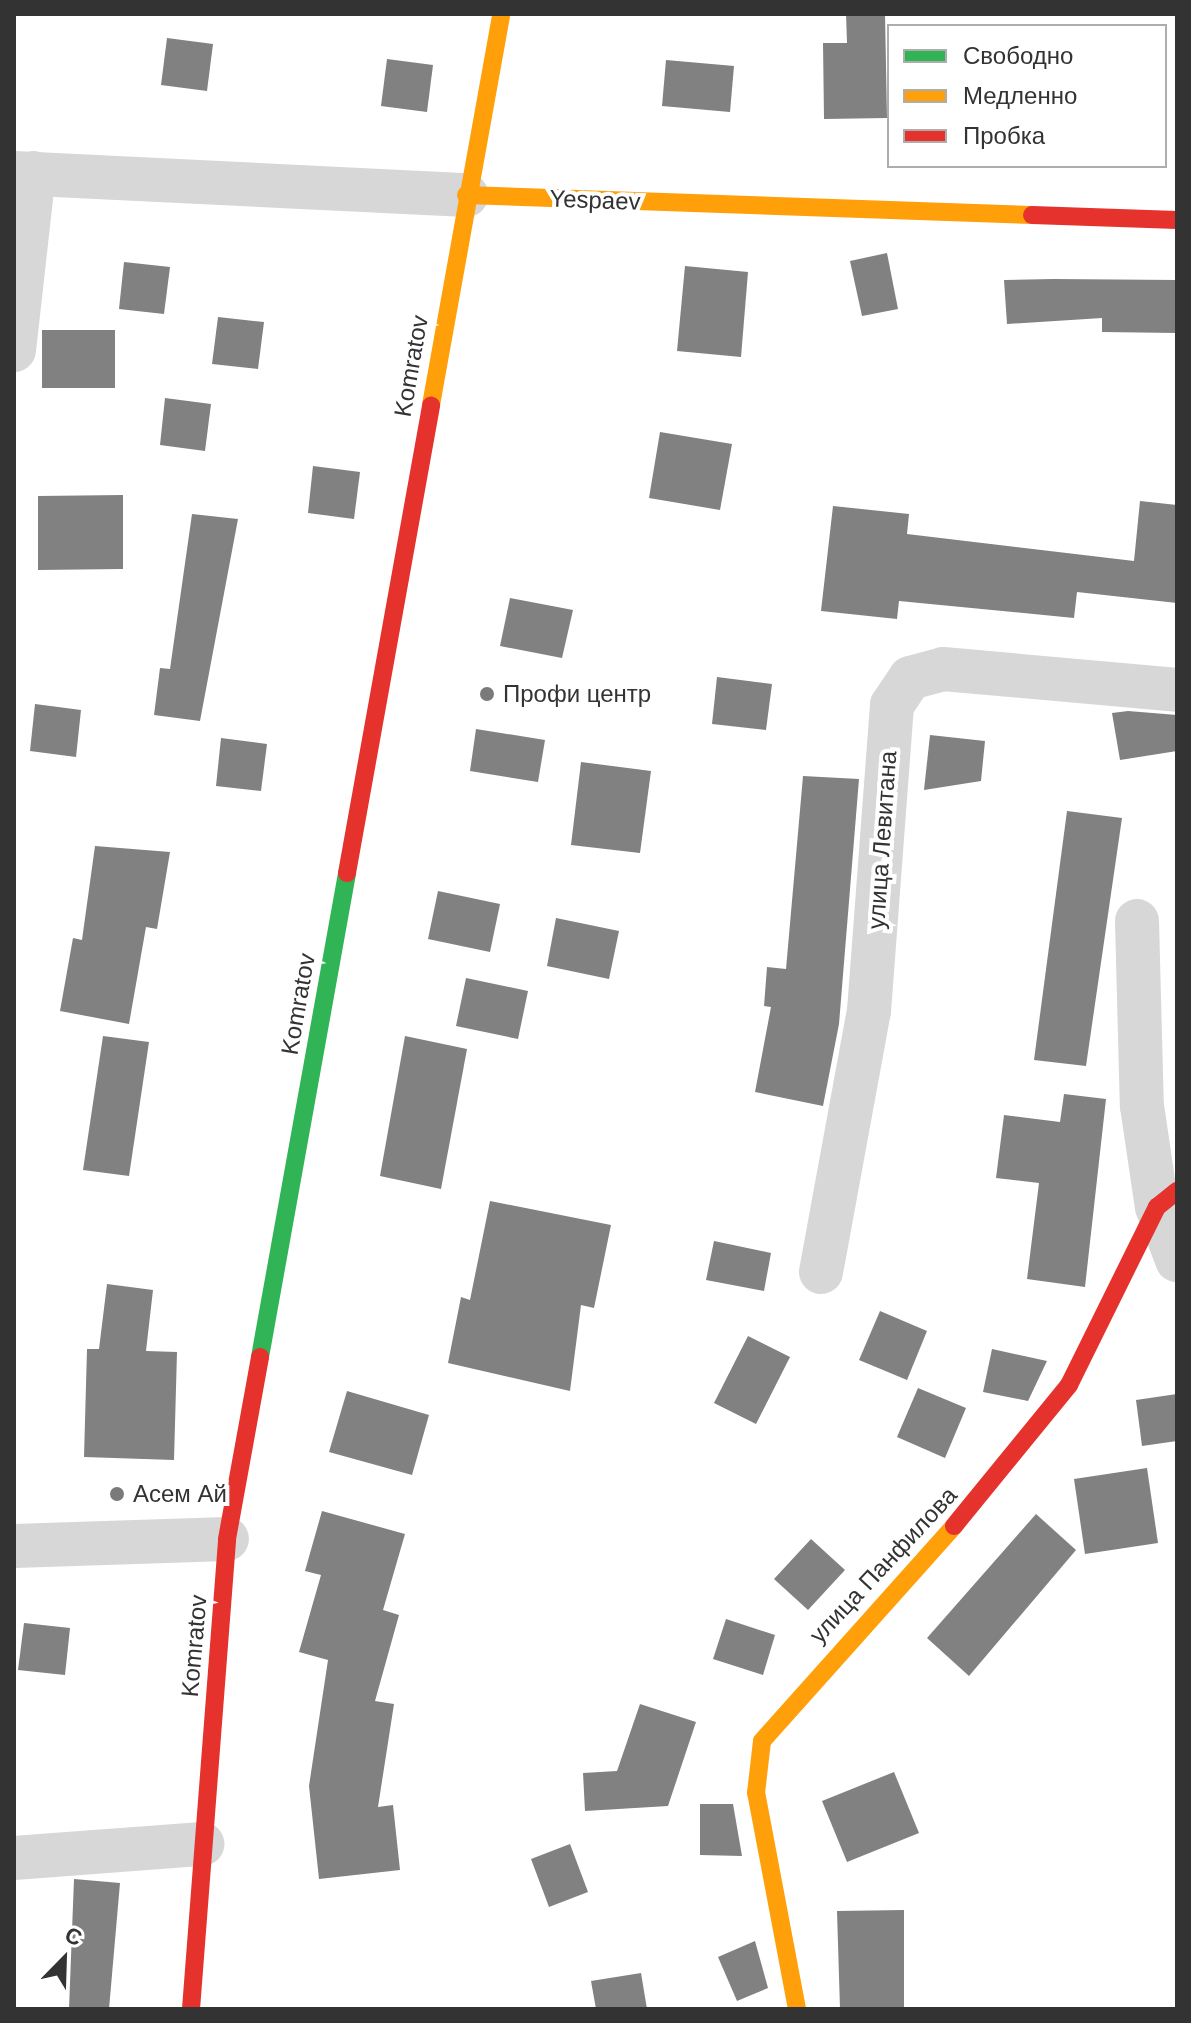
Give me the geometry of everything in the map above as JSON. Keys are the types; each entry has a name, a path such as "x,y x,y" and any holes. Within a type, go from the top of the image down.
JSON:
{"street":[{"name":"Komratov","path":"191,2009 227,1539 466,195 501,14"},
{"name":"Yespaev","path":"24,173 466,195 1177,220"},
{"path":"14,350 24,173"},
{"name":"улица Левитана","path":"821,1272 869,1011 892,705 910,678 943,669 1177,690"},
{"path":"1137,921 1142,1106 1167,1199 1177,1260"},
{"name":"улица Панфилова","path":"797,2009 756,1793 762,1741 1037,1433 1069,1385 1167,1199"},
{"path":"14,1546 227,1539"},
{"path":"14,1858 202,1844"}],"building":[{"path":"846,14 885,14 887,118 824,119 823,43 847,43"},
{"path":"167,38 213,44 207,91 161,85"},
{"path":"387,59 433,65 427,112 381,106"},
{"path":"666,60 734,66 730,112 662,106"},
{"path":"887,253 898,309 862,316 850,261"},
{"path":"124,262 170,267 164,314 119,309"},
{"path":"685,266 748,272 741,357 677,351"},
{"path":"1004,280 1177,280 1177,333 1102,332 1102,318 1007,324"},
{"path":"218,317 264,322 258,369 212,364"},
{"path":"42,330 115,330 115,388 42,388"},
{"path":"165,398 211,404 205,451 160,445"},
{"path":"660,432 732,444 720,510 649,498"},
{"path":"313,466 360,472 354,519 308,513"},
{"path":"123,495 123,569 38,570 38,496"},
{"path":"1140,501 1177,505 1177,603 1077,592 1074,618 899,601 897,619 821,611 833,506 909,514 907,534 1134,561"},
{"path":"192,514 238,519 200,721 154,715 160,668 170,669"},
{"path":"510,598 573,610 562,658 500,646"},
{"path":"717,677 772,684 766,730 712,724"},
{"path":"35,704 81,710 76,757 30,751"},
{"path":"1128,711 1177,715 1177,751 1120,760 1112,713"},
{"path":"476,729 545,740 538,782 470,771"},
{"path":"930,735 985,741 981,781 924,790"},
{"path":"221,738 267,744 261,791 216,786"},
{"path":"581,762 651,771 640,853 571,845"},
{"path":"803,776 859,779 839,1024 823,1106 755,1092 771,1007 764,1006 767,967 786,969"},
{"path":"1067,811 1122,818 1086,1066 1034,1060"},
{"path":"95,846 170,852 157,929 146,927 129,1024 60,1011 73,938 82,940"},
{"path":"438,891 500,904 490,952 428,939"},
{"path":"556,918 619,931 609,979 547,966"},
{"path":"466,978 528,991 518,1039 456,1026"},
{"path":"103,1036 149,1042 129,1176 83,1170"},
{"path":"405,1036 467,1049 441,1189 380,1176"},
{"path":"1064,1094 1106,1099 1085,1287 1027,1279 1039,1183 996,1178 1004,1115 1060,1122"},
{"path":"490,1201 611,1225 594,1308 581,1305 570,1391 448,1363 461,1297 470,1300"},
{"path":"714,1241 771,1253 764,1291 706,1280"},
{"path":"107,1284 153,1290 146,1351 177,1352 174,1460 84,1457 87,1349 99,1349"},
{"path":"880,1311 927,1331 907,1380 859,1360"},
{"path":"748,1336 790,1357 756,1424 714,1403"},
{"path":"992,1349 1047,1361 1028,1401 983,1392"},
{"path":"918,1388 966,1408 945,1458 897,1437"},
{"path":"347,1391 429,1415 412,1475 329,1452"},
{"path":"1177,1394 1177,1441 1142,1446 1136,1400"},
{"path":"1147,1468 1158,1543 1085,1554 1074,1479"},
{"path":"322,1511 405,1534 383,1610 399,1615 375,1701 394,1704 378,1807 393,1805 400,1870 319,1879 309,1786 328,1660 299,1652 321,1575 305,1571"},
{"path":"1036,1514 1076,1550 969,1676 927,1638"},
{"path":"811,1539 845,1570 808,1610 774,1579"},
{"path":"726,1619 775,1635 763,1675 713,1659"},
{"path":"24,1623 70,1628 65,1675 18,1670"},
{"path":"640,1704 696,1722 668,1806 585,1811 583,1773 617,1771"},
{"path":"894,1772 919,1833 847,1862 822,1801"},
{"path":"700,1804 733,1804 742,1856 700,1855"},
{"path":"570,1844 588,1892 549,1907 531,1859"},
{"path":"74,1879 120,1883 109,2009 69,2009"},
{"path":"904,1910 904,2009 840,2009 837,1911"},
{"path":"755,1941 768,1988 737,2001 718,1957"},
{"path":"641,1973 647,2009 596,2009 591,1981"}],"traffic: fast":[{"path":"260,1357 347,873"}],"traffic: slow":[{"path":"431,405 501,14"},
{"path":"466,195 1032,215"},
{"path":"797,2009 756,1793 762,1741 954,1526"}],"traffic: jam":[{"path":"1032,215 1177,220"},
{"path":"347,873 431,405"},
{"path":"954,1526 1069,1385 1157,1207 1177,1191"},
{"path":"191,2009 227,1539 260,1357"}],"place":[{"name":"Профи центр","path":"487,694"},
{"name":"Асем Ай","path":"117,1494"}]}
